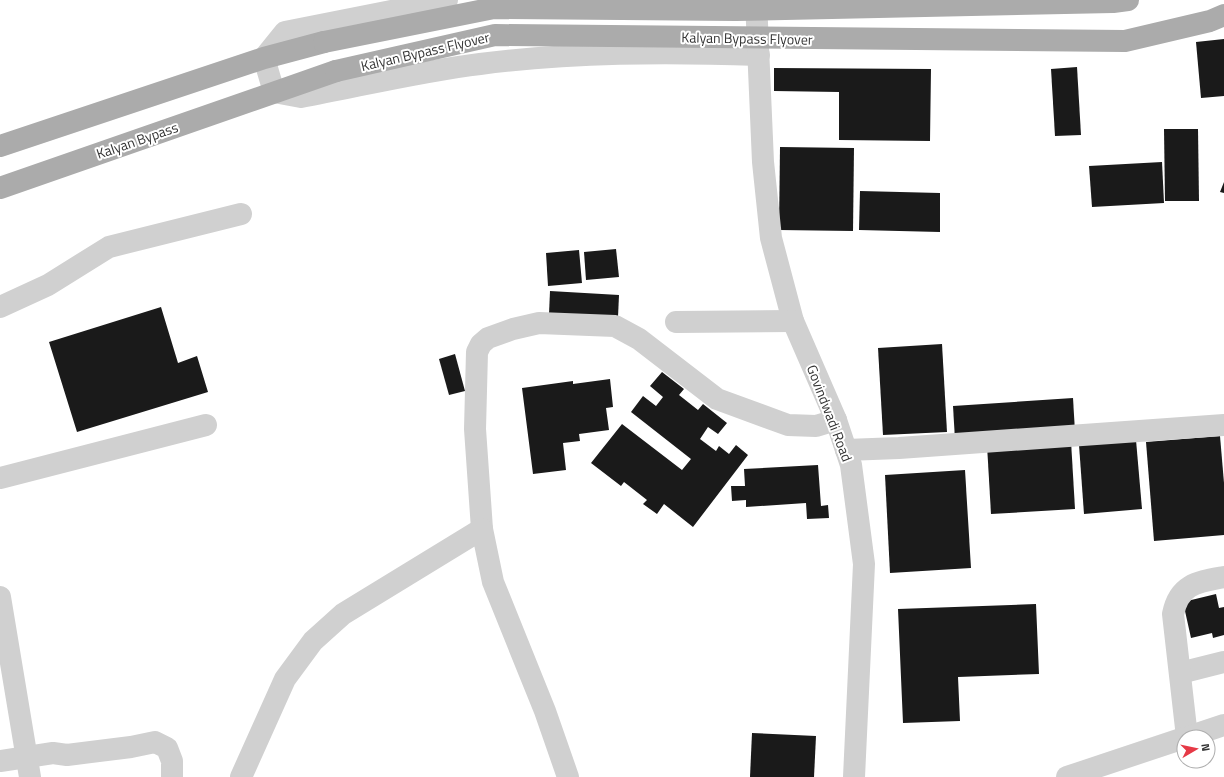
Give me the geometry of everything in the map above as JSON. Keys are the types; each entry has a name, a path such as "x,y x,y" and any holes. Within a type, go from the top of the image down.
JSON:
{"main road":[{"name":"Kalyan Bypass Flyover","path":"264,58 324,42 494,8 736,10 1114,2 1128,0"},
{"name":"Kalyan Bypass Flyover","path":"274,92 336,71 495,35 1125,41 1210,21 1224,15"},
{"path":"0,146 264,58"},
{"name":"Kalyan Bypass","path":"0,188 274,92"}],"street":[{"path":"447,0 285,32 264,58 274,92 301,97 479,64 572,55 676,53 759,55"},
{"name":"Govindwadi Road","path":"756,0 763,162 771,238 793,321 836,420 851,465 864,564 854,777"},
{"path":"0,307 48,285 109,247 242,214"},
{"path":"676,322 793,321"},
{"path":"568,777 545,711 493,582 482,529 475,429 477,352 481,344 488,338 513,329 539,324 615,326 639,338 717,399 788,425 816,426 836,420"},
{"path":"0,478 206,425"},
{"path":"846,450 907,448 1224,425"},
{"path":"241,777 285,679 313,641 343,614 482,529"},
{"path":"1187,729 1173,614 1176,600 1186,588 1203,581 1224,577"},
{"path":"1,604 9,698 28,756 30,777"},
{"path":"1180,673 1224,662"},
{"path":"1212,729 1224,725"},
{"path":"1067,777 1176,741"},
{"path":"0,761 53,753 67,754 131,747 156,742 167,748 172,761 172,777"}],"building":[{"path":"1224,39 1224,96 1201,98 1196,42"},
{"path":"1077,67 1081,135 1055,136 1051,69"},
{"path":"774,68 931,69 930,141 839,140 839,92 774,91"},
{"path":"1164,129 1198,129 1199,201 1165,201"},
{"path":"780,147 854,148 853,231 779,230"},
{"path":"1162,162 1164,203 1092,207 1089,166"},
{"path":"1224,182 1224,193 1220,192"},
{"path":"860,191 940,193 940,232 859,230"},
{"path":"616,249 619,277 586,280 584,252"},
{"path":"579,250 582,283 548,286 546,253"},
{"path":"550,291 619,295 618,317 549,314"},
{"path":"161,307 178,363 197,356 208,392 77,432 49,342"},
{"path":"942,344 947,432 883,435 878,348"},
{"path":"455,354 465,391 449,395 439,359"},
{"path":"662,372 684,389 679,395 698,410 703,404 727,423 718,434 708,427 700,439 716,451 719,446 729,454 736,445 748,455 693,527 664,504 657,514 643,504 647,500 624,482 621,486 591,463 622,424 682,470 691,459 631,412 643,396 656,406 663,397 650,386"},
{"path":"610,379 613,407 606,408 609,430 579,434 580,441 563,443 566,470 533,474 522,388 573,381 573,384"},
{"path":"1073,398 1075,432 955,440 953,406"},
{"path":"1220,436 1224,483 1224,535 1154,541 1146,442"},
{"path":"1136,440 1142,509 1084,514 1079,445"},
{"path":"1071,441 1075,509 991,514 987,445"},
{"path":"818,465 821,506 828,505 829,518 807,519 806,503 746,507 746,500 732,501 731,486 745,486 744,469"},
{"path":"965,470 971,568 890,573 885,475"},
{"path":"1216,594 1219,608 1224,607 1224,635 1213,638 1212,633 1191,638 1183,602"},
{"path":"1036,604 1039,674 958,677 960,721 903,723 898,609"},
{"path":"752,733 816,736 814,777 750,777"}]}
